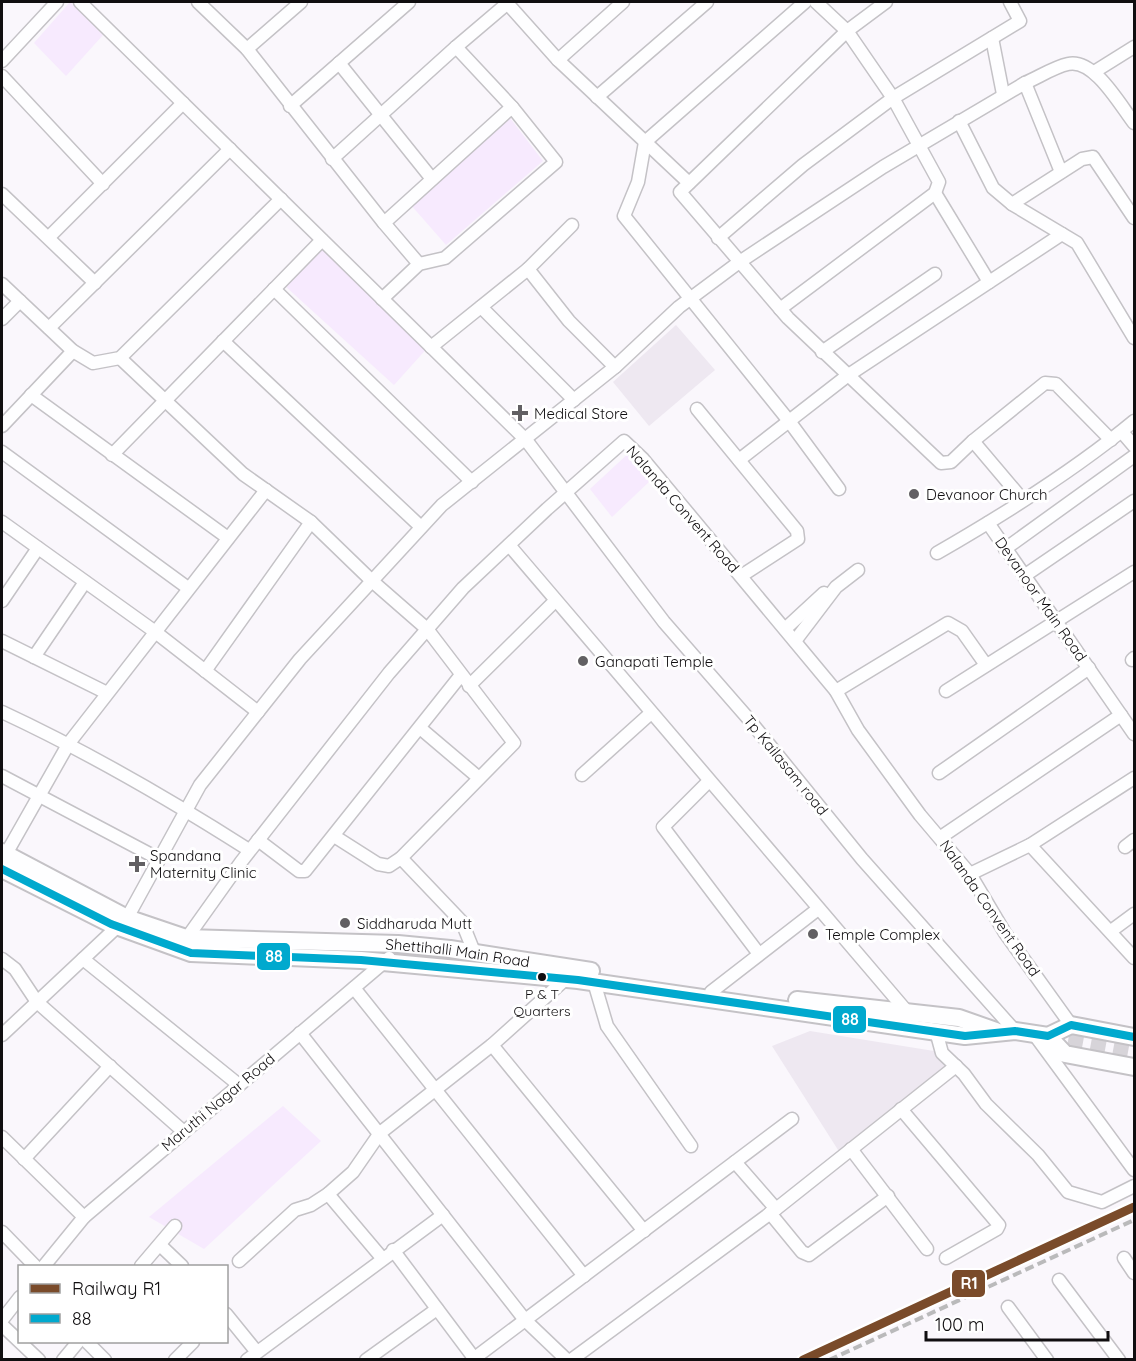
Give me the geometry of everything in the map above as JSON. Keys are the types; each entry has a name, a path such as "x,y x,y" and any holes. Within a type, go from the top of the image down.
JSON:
{"main road":[{"name":"Shettihalli Main Road","path":"3,858 122,922 209,956 386,962 571,974 910,1021 936,1031 965,1036 1007,1031"},
{"name":"Shettihalli Main Road","path":"183,944 398,944 474,952 571,974 594,982 910,1021 959,1018 1007,1031 1041,1035"},
{"path":"1041,1035 1071,1025 1134,1037"},
{"path":"1041,1035 1065,1054 1134,1067"}],"street":[{"path":"2,61 57,2"},
{"name":"Tp Kailasam road","path":"80,2 526,440 664,622 746,716 862,859 1007,1031"},
{"path":"198,2 247,49 332,159 419,264"},
{"path":"247,49 301,2"},
{"path":"290,106 409,2"},
{"path":"332,159 508,2 558,60 689,183"},
{"path":"558,60 623,2"},
{"path":"597,97 707,2"},
{"path":"805,2 645,142 638,182 624,216 692,298 839,489"},
{"path":"780,309 935,193 939,182 921,145 893,98 847,32 816,2"},
{"path":"886,2 847,32 680,192 780,309 822,352 941,463 951,462 973,441 1045,383 1056,384 1111,440"},
{"path":"718,238 802,165 893,98 1020,21 1010,2"},
{"path":"992,38 1003,94"},
{"path":"382,299 419,264 445,258 556,162 512,107 456,47"},
{"path":"1094,72 1134,47"},
{"path":"339,63 432,179"},
{"path":"2,1035 122,922 185,809 258,712 300,658 421,527 472,482 615,367 692,298 738,262 921,145 1003,94 1067,64 1079,63 1094,72 1134,123"},
{"path":"2,76 103,184"},
{"path":"1025,83 1061,172"},
{"path":"49,237 183,103"},
{"path":"384,223 512,107"},
{"path":"959,122 993,188 1012,204 1077,243 1134,338"},
{"path":"49,328 230,149"},
{"path":"1012,204 1082,159 1093,157 1134,218"},
{"path":"935,193 989,282"},
{"path":"2,194 95,283"},
{"path":"2,284 73,351 93,363 120,358 280,199"},
{"path":"431,347 528,269 572,225"},
{"path":"739,460 848,376 1062,234"},
{"path":"112,455 322,240"},
{"path":"528,269 569,321 615,367"},
{"path":"822,352 935,274"},
{"path":"274,289 472,482"},
{"path":"2,319 20,301"},
{"path":"481,307 574,400"},
{"path":"223,341 421,527"},
{"path":"2,426 73,351"},
{"path":"120,358 243,474 311,522 372,581 427,629 514,743 401,858 389,866 378,864 334,836"},
{"path":"31,395 228,538"},
{"path":"697,409 797,531 798,539 741,576"},
{"name":"Devanoor Main Road","path":"1134,421 1111,440 988,523 1134,734"},
{"path":"1122,432 1134,446"},
{"name":"Nalanda Convent Road","path":"183,944 249,850 389,673 427,629 463,588 508,545 624,441 643,459 836,691 858,730 920,815 970,874 1005,933 1071,1025"},
{"path":"973,441 1022,499"},
{"path":"2,452 188,588"},
{"path":"1005,549 1134,456"},
{"path":"3,858 69,743 266,490"},
{"path":"1024,576 1134,501"},
{"path":"2,522 154,631 258,712"},
{"path":"205,671 311,522"},
{"path":"937,553 988,523"},
{"path":"508,545 818,909 910,1021"},
{"path":"2,601 38,548"},
{"path":"795,641 836,587 858,570"},
{"path":"946,691 1134,572"},
{"path":"34,657 85,582"},
{"path":"785,629 831,588"},
{"path":"469,686 555,601"},
{"path":"836,691 948,623 962,631 986,665"},
{"path":"2,641 107,693"},
{"path":"939,773 1089,668"},
{"path":"258,840 299,872 305,871 461,675"},
{"path":"2,712 69,743 185,809 249,850"},
{"path":"582,775 651,714"},
{"path":"940,837 1121,715"},
{"path":"420,728 479,778"},
{"path":"2,776 159,859"},
{"path":"970,874 1030,845 1134,778"},
{"path":"708,782 663,827 759,954"},
{"path":"1030,845 1134,958"},
{"path":"401,858 462,922 474,952"},
{"path":"711,992 818,909"},
{"path":"1111,931 1134,914"},
{"name":"Maruthi Nagar Road","path":"45,1265 84,1217 386,962 398,944"},
{"path":"2,959 15,969 36,1002 184,1132"},
{"path":"83,959 239,1085"},
{"path":"239,1261 295,1210 311,1205 328,1194 353,1172 380,1133 492,1046 571,974"},
{"path":"594,982 608,1026 691,1146"},
{"path":"354,988 584,1276"},
{"path":"936,1031 942,1053 956,1066 986,1104 1038,1155 1068,1192 1101,1202 1134,1186"},
{"path":"300,1033 525,1320 569,1359 773,1211 956,1066"},
{"path":"1041,1035 1134,1170"},
{"path":"492,1046 644,1231"},
{"path":"24,1160 110,1066"},
{"path":"902,1109 999,1224 997,1229 946,1258"},
{"path":"393,1250 473,1359 792,1119"},
{"path":"2,1137 84,1217"},
{"path":"851,1149 927,1249"},
{"path":"735,1162 802,1252 809,1255 888,1196"},
{"path":"328,1194 382,1258"},
{"path":"228,1317 251,1355 443,1215"},
{"path":"142,1265 175,1226"},
{"path":"2,1232 34,1265"},
{"path":"160,1245 181,1265"},
{"path":"1124,1258 1134,1273"},
{"path":"1059,1280 1119,1359"},
{"path":"2,1320 18,1300"},
{"path":"1008,1307 1047,1359"},
{"path":"366,1359 437,1310"},
{"path":"2,1325 18,1340"},
{"path":"22,1343 39,1359"},
{"path":"63,1359 76,1343"},
{"path":"89,1343 105,1359"},
{"path":"175,1359 191,1343"}],"shaded area":[{"path":"70,2 103,35 66,76 34,43"},
{"path":"510,118 543,161 446,245 410,204"},
{"path":"320,246 430,345 394,385 284,285"},
{"path":"676,325 715,370 649,426 613,382"},
{"path":"630,452 652,479 612,517 590,489"},
{"path":"810,1031 934,1051 945,1067 840,1153 772,1046"},
{"path":"283,1106 321,1141 204,1249 149,1217"}],"tunnel":[{"path":"1068,1041 1134,1053"}],"railway":[{"path":"829,1360 1134,1220"}],"rail line":[{"name":"R1","path":"803,1360 1134,1207"}],"transit line":[{"name":"88","path":"2,869 111,924 191,953 361,960 578,980 965,1036 1015,1031 1048,1036 1071,1025 1134,1037"}],"place":[{"name":"Medical Store","path":"520,413"},
{"name":"Devanoor Church","path":"914,494"},
{"name":"Ganapati Temple","path":"583,661"},
{"name":"Spandana Maternity Clinic","path":"137,864"},
{"name":"Siddharuda Mutt","path":"345,923"},
{"name":"Temple Complex","path":"813,934"},
{"name":"P & T Quarters","path":"542,977"}]}
